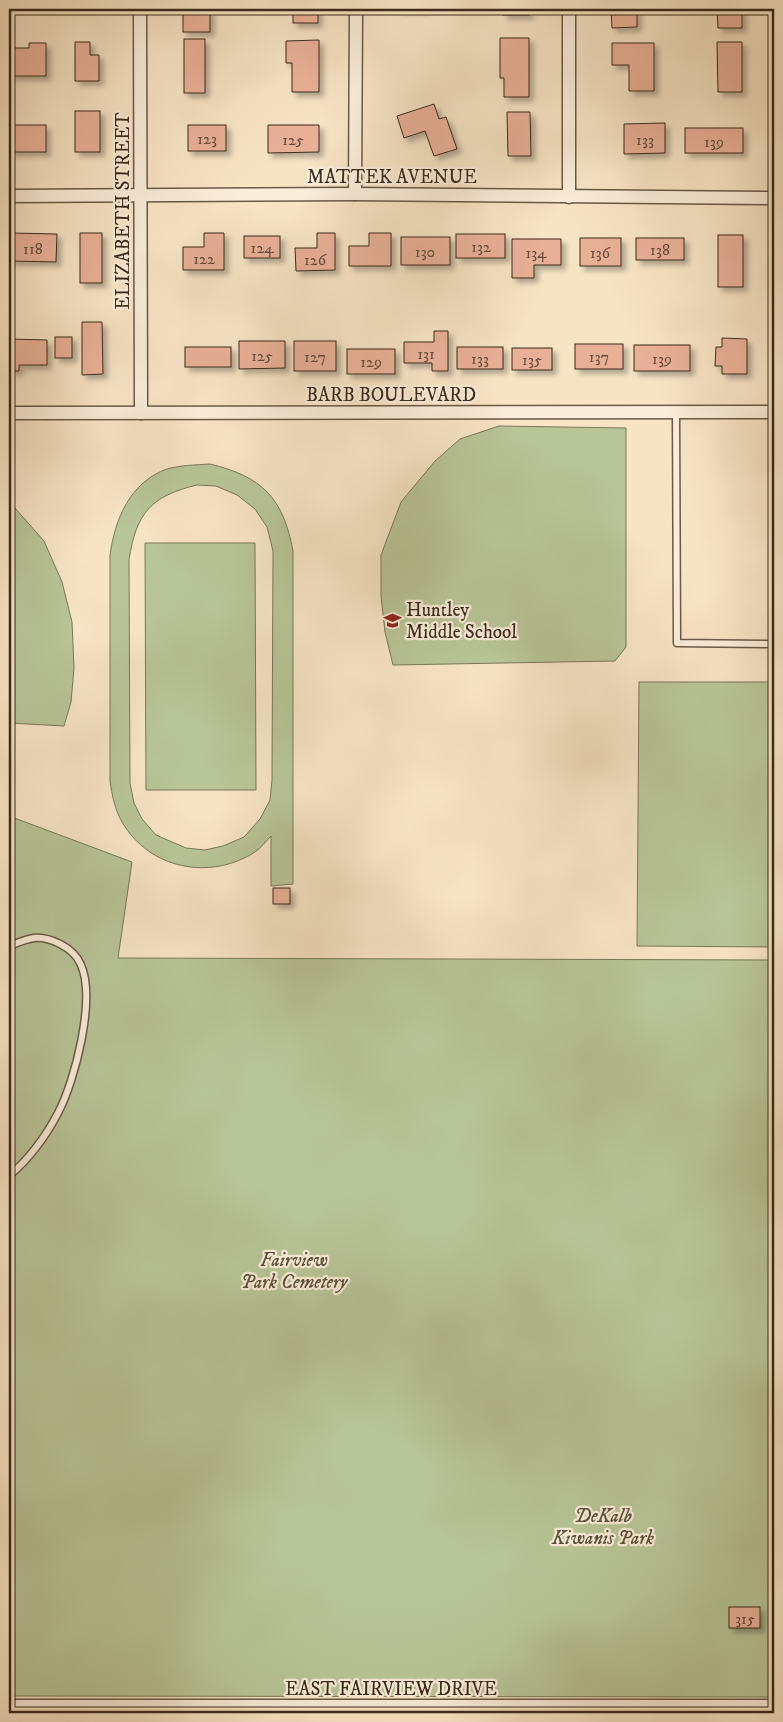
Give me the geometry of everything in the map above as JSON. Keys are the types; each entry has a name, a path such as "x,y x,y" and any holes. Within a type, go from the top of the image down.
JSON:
{"street":[{"name":"ELIZABETH STREET","path":"140,9 141,413"},
{"path":"355,194 356,9"},
{"path":"569,9 569,197"},
{"name":"MATTEK AVENUE","path":"9,196 355,194 774,198"},
{"name":"BARB BOULEVARD","path":"9,413 774,412"},
{"name":"EAST FAIRVIEW DRIVE","path":"12,1710 464,1711 774,1708"}],"lane":[{"path":"676,412 677,643 774,644"},
{"path":"9,946 25,940 42,938 53,940 70,949 82,967 85,1005 80,1050 76,1066 58,1112 36,1148 26,1161 9,1176"}],"green space":[{"path":"499,426 626,428 626,647 615,661 393,665 385,632 381,596 381,555 401,502 435,461 460,439"},
{"path":"210,464 244,476 268,492 283,517 293,551 293,884 271,886 271,836 255,852 237,861 219,866 200,868 182,866 164,860 148,851 134,838 122,822 113,797 110,781 110,555 116,528 126,503 143,483 154,475 172,468","holes":["197,485 216,486 237,495 255,509 267,527 273,551 272,780 270,800 260,819 244,837 223,846 205,850 186,848 156,835 142,819 134,803 130,783 129,560 136,530 141,519 157,501 181,489"]},
{"path":"9,503 44,541 62,582 72,622 74,668 71,702 64,726 9,723"},
{"path":"145,543 255,543 256,790 146,790"},
{"path":"639,682 774,682 774,947 637,946"},
{"name":"DeKalb Kiwanis Park","path":"9,816 132,862 118,958 774,960 774,1697 9,1696"}],"building":[{"path":"183,9 210,9 210,32 183,32"},
{"path":"293,9 318,9 318,23 293,23"},
{"path":"425,9 425,10 398,10"},
{"path":"503,9 529,9 529,15 503,15"},
{"path":"611,9 637,9 637,27 612,28"},
{"path":"717,9 742,9 742,28 718,28"},
{"path":"500,38 529,38 529,97 504,97 504,78 500,78"},
{"path":"184,39 205,39 205,93 184,93"},
{"path":"319,40 319,92 292,92 292,63 286,63 286,41"},
{"path":"75,42 90,42 90,55 99,55 99,81 75,81"},
{"path":"717,42 742,42 742,92 718,92"},
{"path":"29,43 46,43 46,76 9,76 9,48 29,48"},
{"path":"612,43 654,43 654,91 629,91 629,65 612,65"},
{"path":"434,104 439,119 446,117 457,149 434,156 425,131 404,138 397,116"},
{"path":"75,111 100,111 100,152 75,152"},
{"path":"507,112 530,112 531,156 508,156"},
{"path":"665,123 665,153 624,154 624,124"},
{"path":"9,125 46,125 46,152 9,152"},
{"path":"188,125 226,125 226,151 188,151"},
{"path":"268,125 319,125 319,152 268,153"},
{"path":"685,128 743,128 743,153 685,153"},
{"path":"10,233 57,234 56,262 10,261"},
{"path":"80,233 102,233 102,283 80,283"},
{"path":"204,233 224,233 224,270 183,270 183,247 204,247"},
{"path":"317,233 335,233 335,270 296,271 295,248 317,248"},
{"path":"369,233 391,233 391,266 349,266 349,246 369,246"},
{"path":"456,234 505,234 505,258 456,258"},
{"path":"718,235 743,235 743,287 718,287"},
{"path":"244,236 280,236 280,258 244,258"},
{"path":"401,237 450,237 450,265 401,265"},
{"path":"580,238 621,238 621,266 580,266"},
{"path":"636,238 684,238 684,260 636,260"},
{"path":"512,239 561,239 561,265 534,265 534,278 512,278"},
{"path":"82,322 102,322 103,374 82,375"},
{"path":"434,331 448,331 448,371 432,371 432,363 404,363 404,342 434,342"},
{"path":"55,337 72,337 72,358 55,358"},
{"path":"722,338 747,339 747,374 722,374 722,366 715,366 716,347 722,347"},
{"path":"9,339 47,340 47,365 19,365 19,371 9,371"},
{"path":"239,341 285,341 285,368 239,369"},
{"path":"294,341 336,341 336,371 294,371"},
{"path":"575,344 623,344 623,369 575,369"},
{"path":"634,345 690,345 690,371 634,371"},
{"path":"185,347 231,347 231,367 185,367"},
{"path":"457,347 503,347 503,369 457,369"},
{"path":"512,348 552,348 552,370 512,370"},
{"path":"347,349 395,349 395,374 347,374"},
{"path":"273,888 290,888 290,904 273,904"},
{"path":"729,1607 760,1607 760,1628 729,1628"}],"place":[{"name":"Huntley Middle School","path":"392,620"}],"park label":[{"name":"Fairview Park Cemetery","path":"294,1270"}]}
